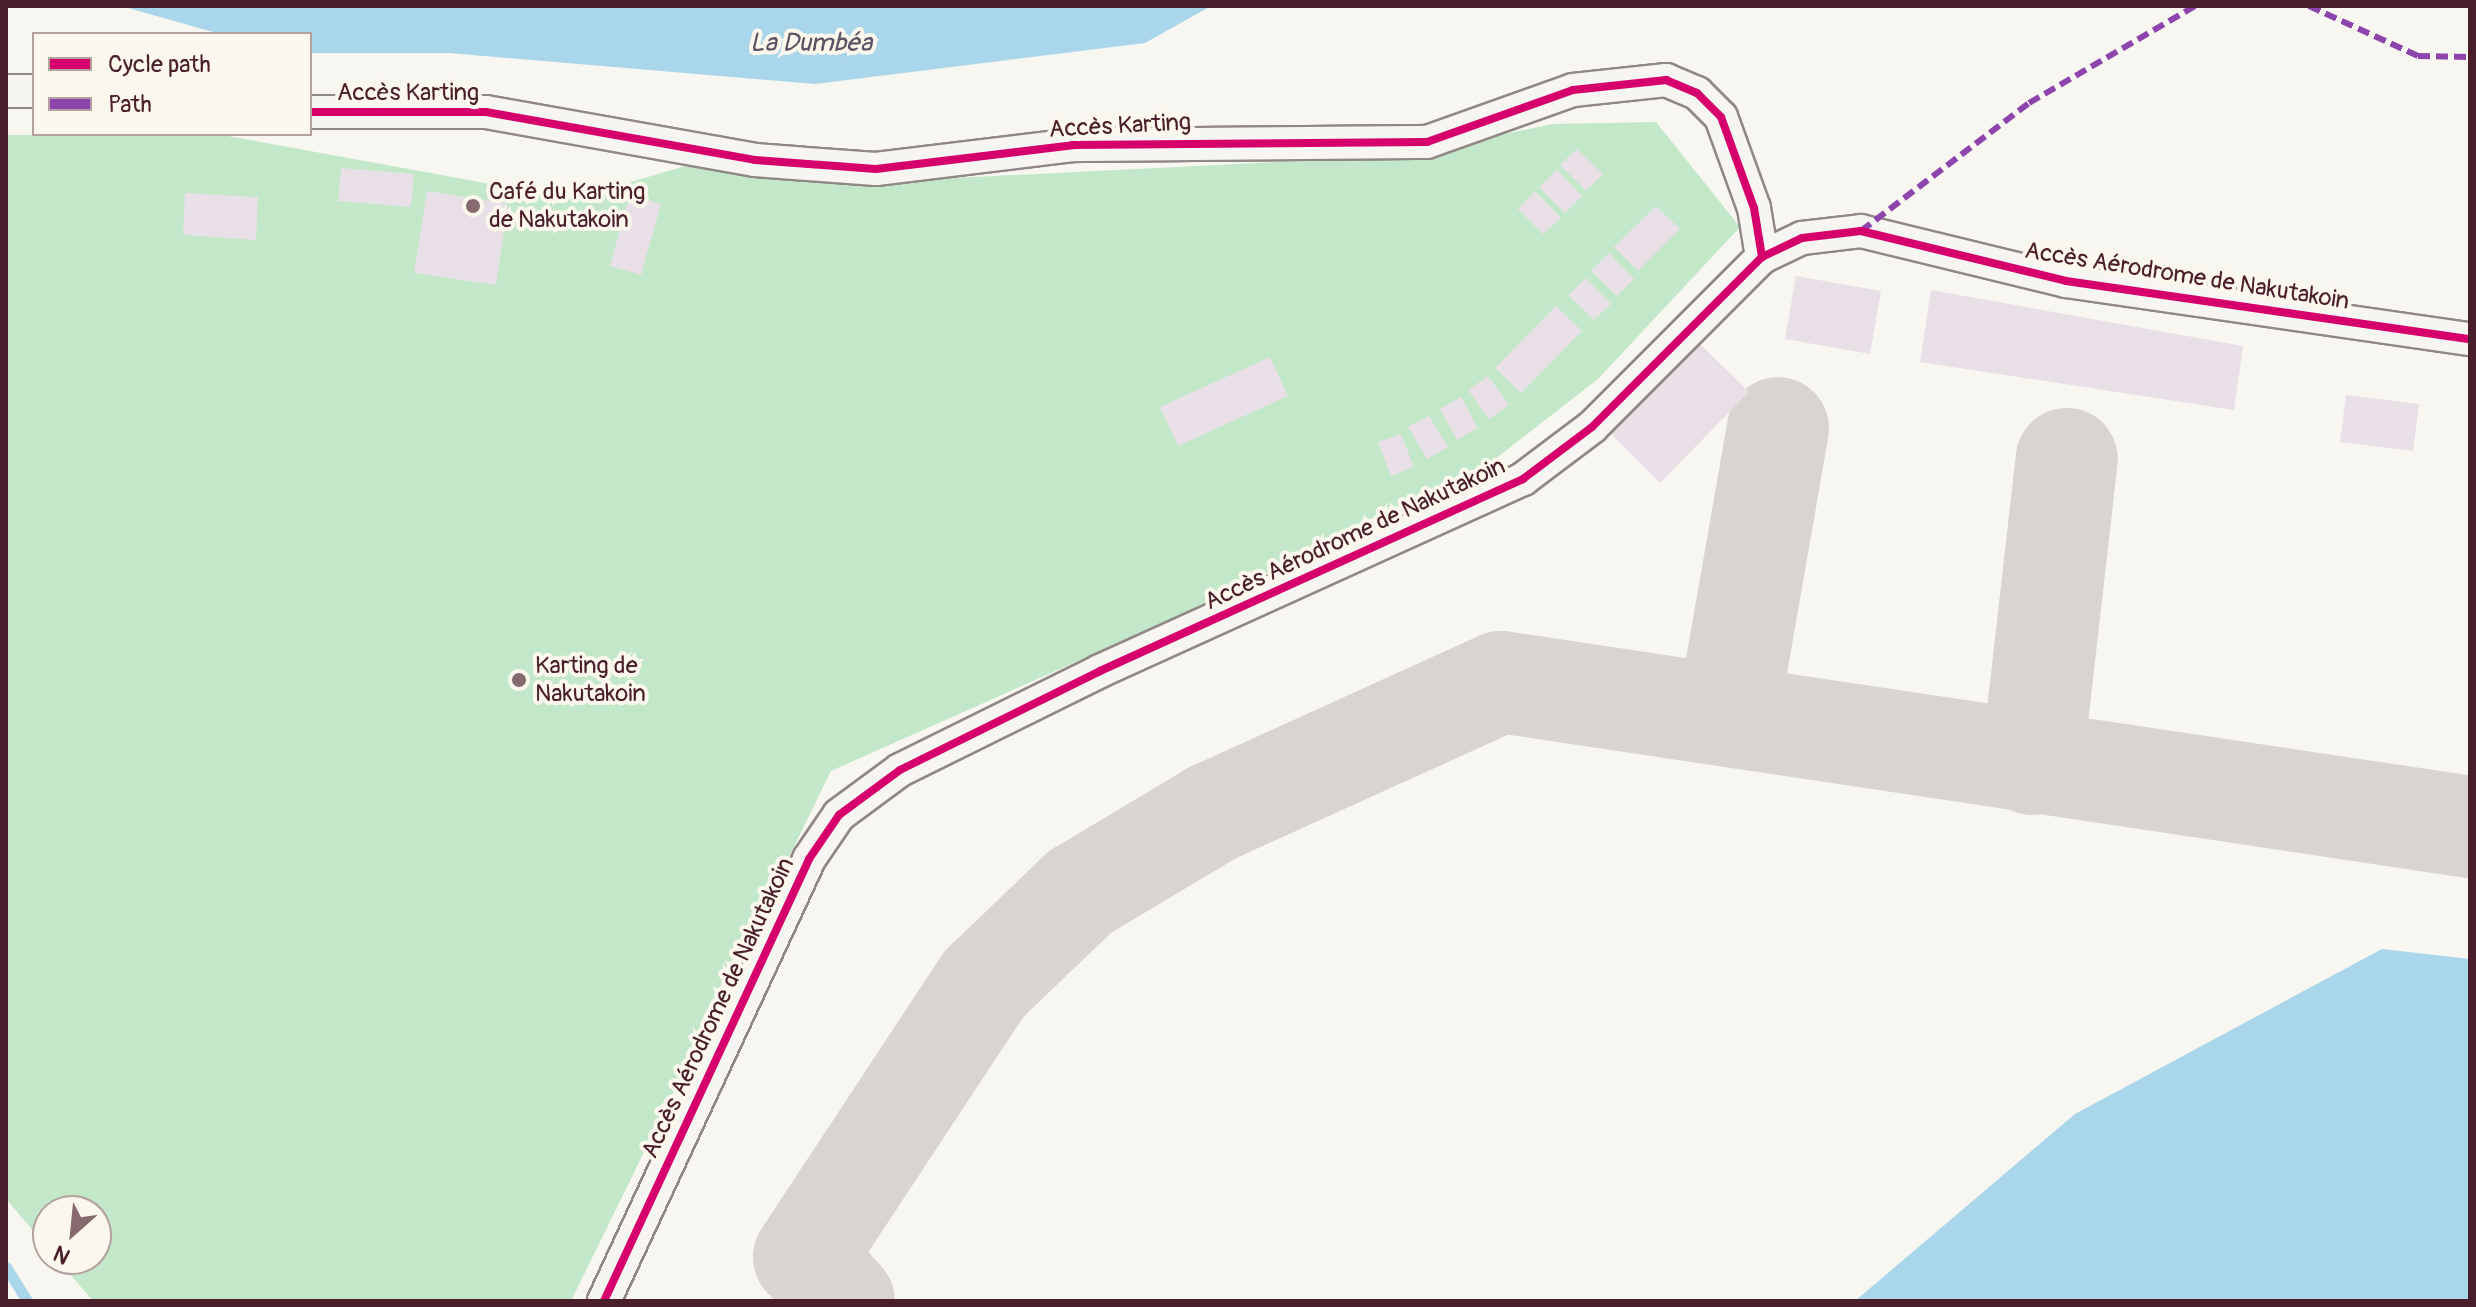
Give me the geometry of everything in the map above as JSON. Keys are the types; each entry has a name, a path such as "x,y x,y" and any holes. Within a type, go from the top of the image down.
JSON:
{"street":[{"name":"Accès Karting","path":"312,112 486,112 755,160 876,169 1073,145 1427,142 1573,90 1666,80 1697,93 1721,117 1754,208 1762,257"},
{"path":"6,91 32,91"},
{"name":"Accès Aérodrome de Nakutakoin","path":"604,1301 809,859 839,815 900,770 1085,678 1523,479 1592,427 1762,257 1802,238 1861,231 2066,281 2470,339"}],"green space":[{"name":"Karting de Nakutakoin","path":"1656,122 1740,227 1598,379 1446,497 831,771 571,1301 93,1301 71,1275 112,1275 112,1195 32,1195 32,1229 6,1199 6,135 228,136 573,199 699,162 854,183 1396,156 1553,124"}],"water":[{"name":"La Dumbéa","path":"121,6 1211,6 1145,43 815,84 449,53 312,53 312,32 213,32"},
{"path":"2382,949 2470,959 2470,1301 1855,1301 2075,1114"}],"building":[{"path":"1577,149 1603,174 1586,191 1560,165"},
{"path":"341,168 414,174 411,207 338,201"},
{"path":"1557,170 1582,196 1565,213 1539,187"},
{"path":"427,191 508,204 496,285 414,273"},
{"path":"1535,191 1561,218 1543,234 1518,209"},
{"path":"185,193 258,197 256,240 183,235"},
{"path":"630,194 661,204 641,275 610,266"},
{"path":"1656,206 1680,229 1638,271 1614,247"},
{"path":"1609,253 1634,279 1617,296 1591,271"},
{"path":"1796,276 1881,291 1870,354 1785,339"},
{"path":"1586,278 1611,304 1594,320 1568,295"},
{"path":"1931,290 2243,346 2234,410 1920,362"},
{"path":"1556,306 1582,331 1521,393 1495,368"},
{"path":"1700,344 1749,392 1660,483 1611,434"},
{"path":"1270,357 1288,396 1178,446 1160,407"},
{"path":"1488,376 1509,405 1489,419 1468,390"},
{"path":"2346,395 2419,404 2413,451 2340,442"},
{"path":"1461,397 1478,428 1457,440 1440,409"},
{"path":"1429,416 1448,447 1427,459 1408,427"},
{"path":"1401,434 1414,467 1391,476 1378,442"}],"waterway":[{"path":"6,1267 27,1301"}],"taxiway":[{"path":"1728,715 1778,428"},
{"path":"2032,764 2067,459"},
{"path":"844,1301 804,1257 985,983 1080,892 1212,813 1501,682 2470,827"}],"marked path":[{"path":"1861,231 2029,103 2195,6"},
{"path":"2309,6 2418,56 2470,57"}],"cycle path":[{"path":"312,112 486,112 755,160 876,169 1073,145 1427,142 1573,90 1666,80 1697,93 1721,117 1754,208 1762,257"},
{"path":"604,1301 809,859 839,815 900,770 1100,671 1523,479 1592,427 1762,257 1802,238 1861,231 2066,281 2470,339"}],"place":[{"name":"Café du Karting de Nakutakoin","path":"473,206"},
{"name":"Karting de Nakutakoin","path":"519,680"}]}
